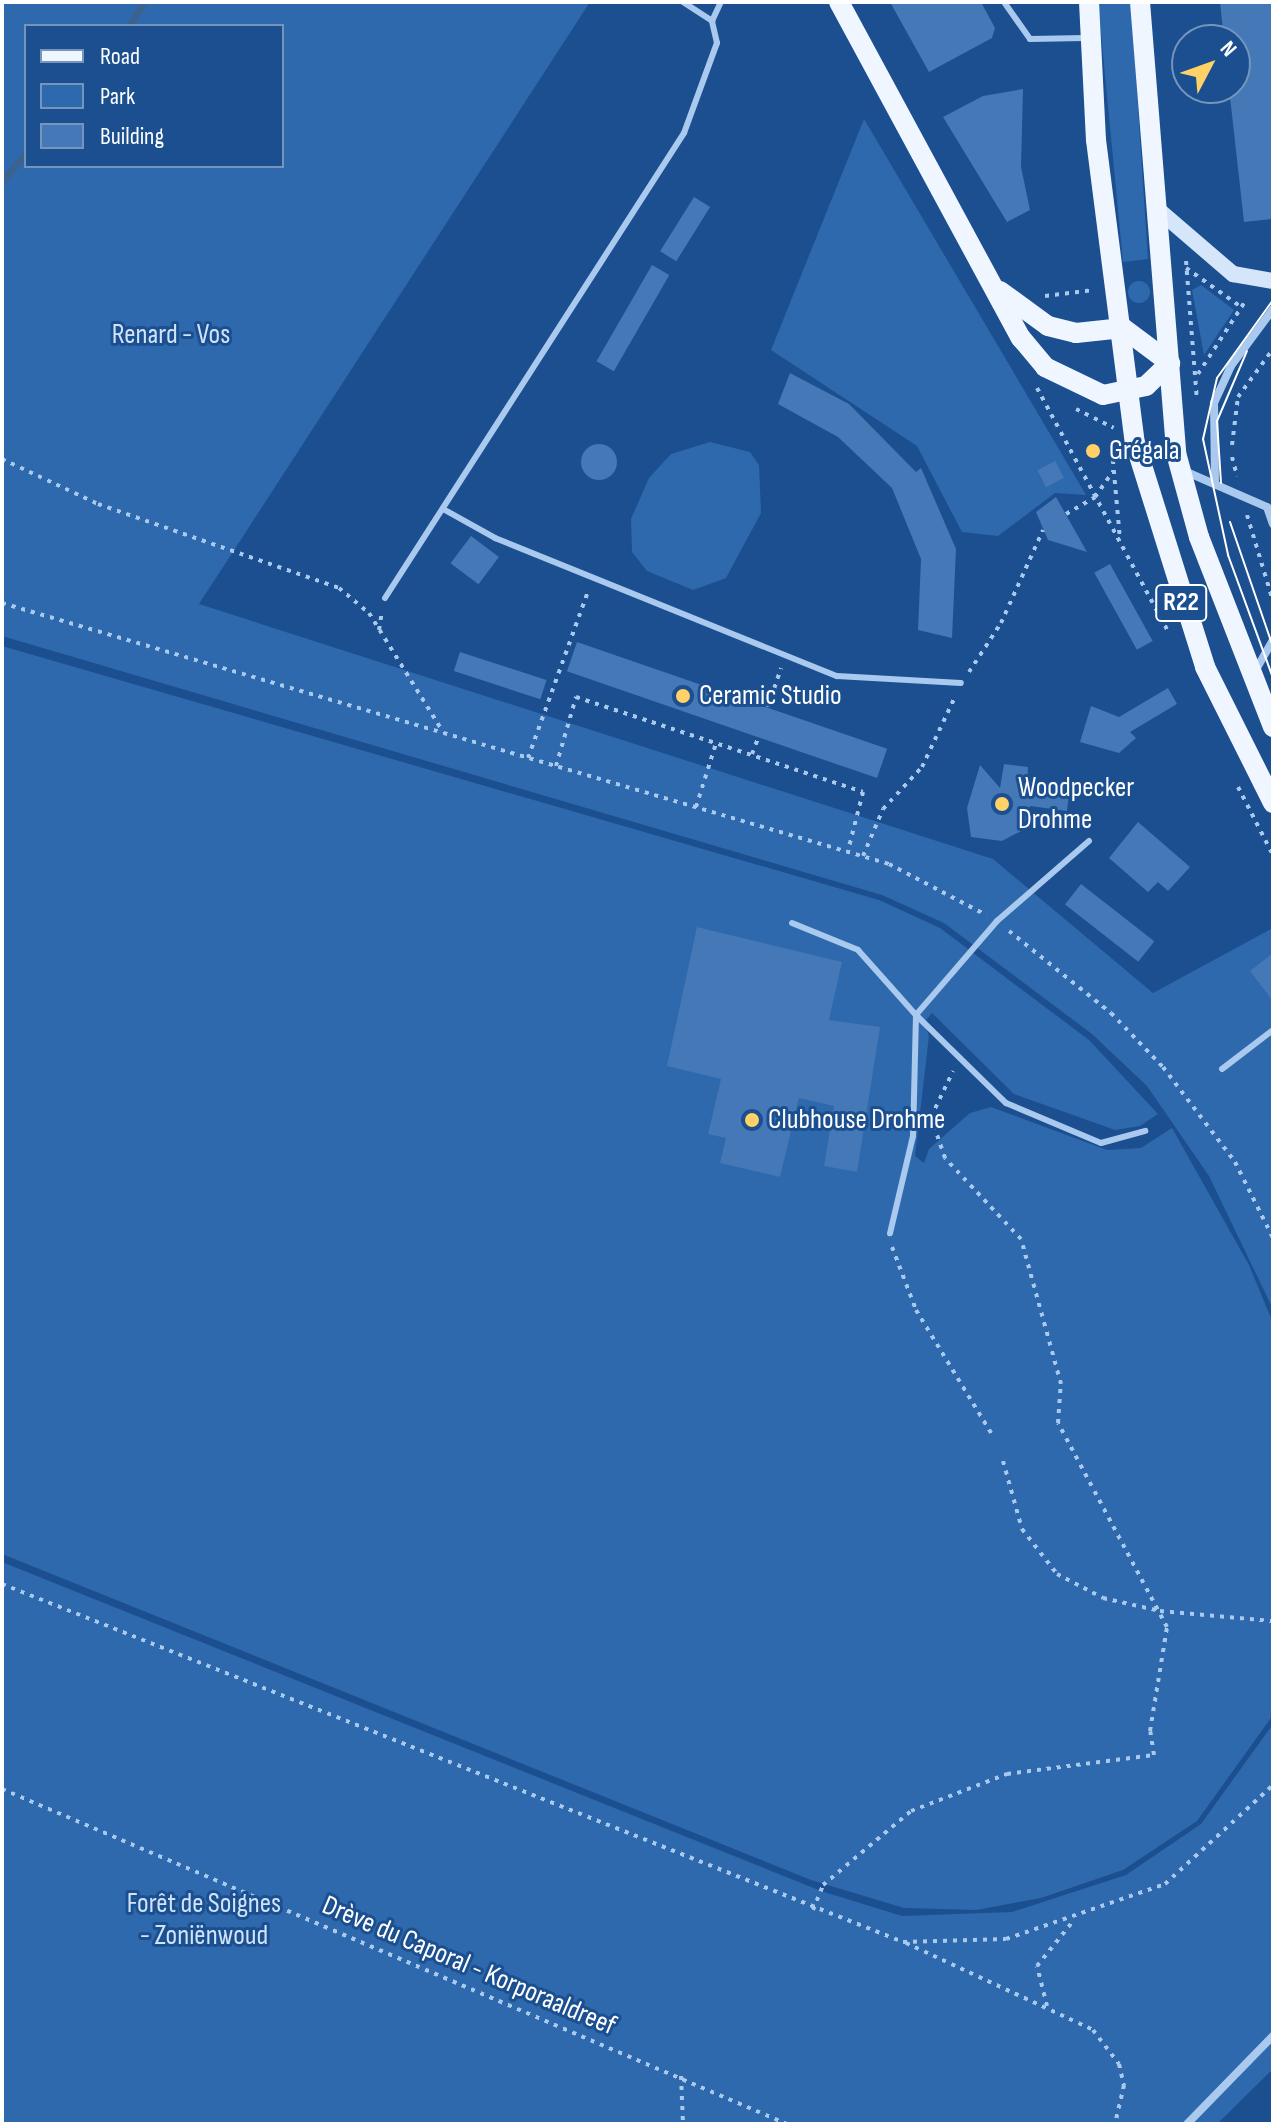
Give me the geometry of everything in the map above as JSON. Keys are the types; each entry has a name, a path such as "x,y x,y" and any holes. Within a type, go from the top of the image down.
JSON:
{"main road":[{"path":"839,2 998,290 1021,338 1045,367 1090,393 1146,386 1170,363"},
{"path":"1089,2 1090,38 1129,389"},
{"path":"1140,2 1170,363"},
{"path":"998,290 1048,326 1076,333 1123,328 1170,363"},
{"name":"R22","path":"1170,363 1180,470 1252,677 1273,727"},
{"name":"R22","path":"1129,389 1135,443 1174,583 1205,667 1273,803"}],"street":[{"path":"1155,207 1233,274 1273,281"},
{"path":"1215,482 1214,403 1231,366 1273,309"},
{"path":"1180,470 1215,482 1267,507 1273,524"},
{"path":"1252,677 1273,640"},
{"path":"1187,2124 1273,2036"}],"lane":[{"path":"683,2 712,21"},
{"path":"385,598 684,133 717,43 712,21 721,2"},
{"path":"1004,2 1030,39 1090,38"},
{"path":"443,509 593,578 837,676 961,683"},
{"path":"890,1233 913,1136 916,1015 997,921 1089,841"},
{"path":"792,923 858,950 916,1015 1006,1103 1078,1134 1124,1142 1145,1131"},
{"path":"1222,1069 1273,1030"}],"path":[{"path":"1186,259 1184,266 1199,385"},
{"path":"1184,266 1241,307"},
{"path":"1186,281 1201,278"},
{"path":"1032,292 1094,290"},
{"path":"1198,374 1246,300"},
{"path":"1273,349 1238,397 1231,452 1273,601"},
{"path":"1032,378 1153,599"},
{"path":"2,459 98,504 318,580 357,602 443,733"},
{"path":"1066,514 1095,497 1114,465 1120,542"},
{"path":"528,758 593,578"},
{"path":"2,603 889,864 997,921 1111,1013 1163,1067 1235,1162 1273,1238"},
{"path":"768,707 786,655"},
{"path":"556,766 576,697 863,792 848,851"},
{"path":"752,754 759,736"},
{"path":"696,807 716,743"},
{"path":"813,1910 823,1885 911,1811 1007,1774 1154,1755 1150,1731 1168,1636 1160,1611 1058,1423 1061,1384 1021,1239 945,1158 931,1117 960,1058"},
{"path":"890,1233 916,1310 993,1436"},
{"path":"1003,1461 1022,1529 1043,1562 1103,1598 1160,1611 1273,1621"},
{"path":"2,1584 813,1910 903,1942 1049,2008 1093,2030 1119,2064 1124,2085 1115,2124"},
{"path":"903,1942 1006,1939 1076,1918 1165,1884 1273,1785"},
{"name":"Drève du Caporal - Korporaaldreef","path":"2,1789 681,2076 787,2124"},
{"path":"1049,2008 1037,1966 1076,1918"},
{"path":"681,2076 683,2124"}],"green space":[{"name":"Renard - Vos","path":"2,2 590,2 199,604 993,859 1153,993 1273,928 1273,1309 1209,1176 1147,1086 1092,1034 944,923 882,895 2,636"},
{"path":"1098,2 1131,2 1148,259 1123,262"},
{"path":"864,119 1086,495 1055,493 998,536 962,532 917,446 771,350"},
{"path":"1135,281 1143,281 1150,292 1143,303 1135,303 1128,296 1128,288"},
{"path":"1201,285 1234,310 1204,355 1192,290"},
{"path":"710,442 750,452 759,465 761,513 726,578 693,590 647,571 632,552 631,519 649,478 671,454"},
{"path":"2,646 879,900 940,928 1089,1040 1158,1114 1140,1126 1115,1130 1014,1094 932,1013 924,1023 929,1036 915,1156 924,1163 929,1149 970,1113 991,1107 1107,1150 1141,1148 1172,1128 1249,1265 1273,1323 1273,1715 1197,1821 1123,1870 1041,1898 976,1910 904,1908 811,1880 2,1554"},
{"name":"Forêt de Soignes - Zoniënwoud","path":"2,1562 821,1891 902,1916 1012,1912 1126,1875 1201,1824 1273,1724 1273,2069 1217,2124 2,2124"}],"building":[{"path":"890,2 981,2 995,28 992,38 929,72"},
{"path":"1220,2 1273,2 1273,219 1244,222 1231,104 1251,104 1251,24 1222,24"},
{"path":"1023,89 1021,167 1030,210 1007,222 943,117 983,96"},
{"path":"694,197 710,207 676,261 660,251"},
{"path":"652,265 669,275 614,371 596,361"},
{"path":"790,373 849,404 916,472 921,468 956,549 952,638 918,630 921,559 892,488 838,437 778,404"},
{"path":"599,444 612,449 617,462 612,475 599,480 586,475 581,462 586,449"},
{"path":"1055,461 1064,478 1046,487 1037,470"},
{"path":"1056,497 1087,552 1048,540 1036,512"},
{"path":"471,536 499,557 478,584 451,563"},
{"path":"1110,564 1153,641 1137,650 1094,573"},
{"path":"577,642 887,749 877,778 567,671"},
{"path":"460,652 547,680 540,699 454,671"},
{"path":"1168,688 1177,704 1130,732 1136,738 1119,753 1080,742 1091,706 1119,717"},
{"path":"1004,764 1028,767 1027,787 1069,794 1067,811 1030,806 1023,830 1002,841 971,837 967,808 980,765 1000,788"},
{"path":"1138,822 1190,867 1168,891 1158,882 1148,892 1109,858"},
{"path":"1081,884 1154,941 1138,962 1065,904"},
{"path":"697,927 842,962 829,1020 880,1027 857,1172 824,1166 834,1106 799,1098 780,1177 720,1163 726,1138 708,1134 721,1079 667,1066"},
{"path":"1273,953 1273,1001 1250,971"}],"waterway":[{"path":"130,24 144,2"},
{"path":"2,181 24,155"}],"tram line":[{"path":"1273,300 1217,378 1203,439 1228,555 1273,678"},
{"path":"1221,483 1217,421 1247,351"},
{"path":"1230,522 1273,647"}],"place":[{"name":"Grégala","path":"1093,451"},
{"name":"Ceramic Studio","path":"683,696"},
{"name":"Woodpecker Drohme","path":"1002,804"},
{"name":"Clubhouse Drohme","path":"752,1120"}]}
